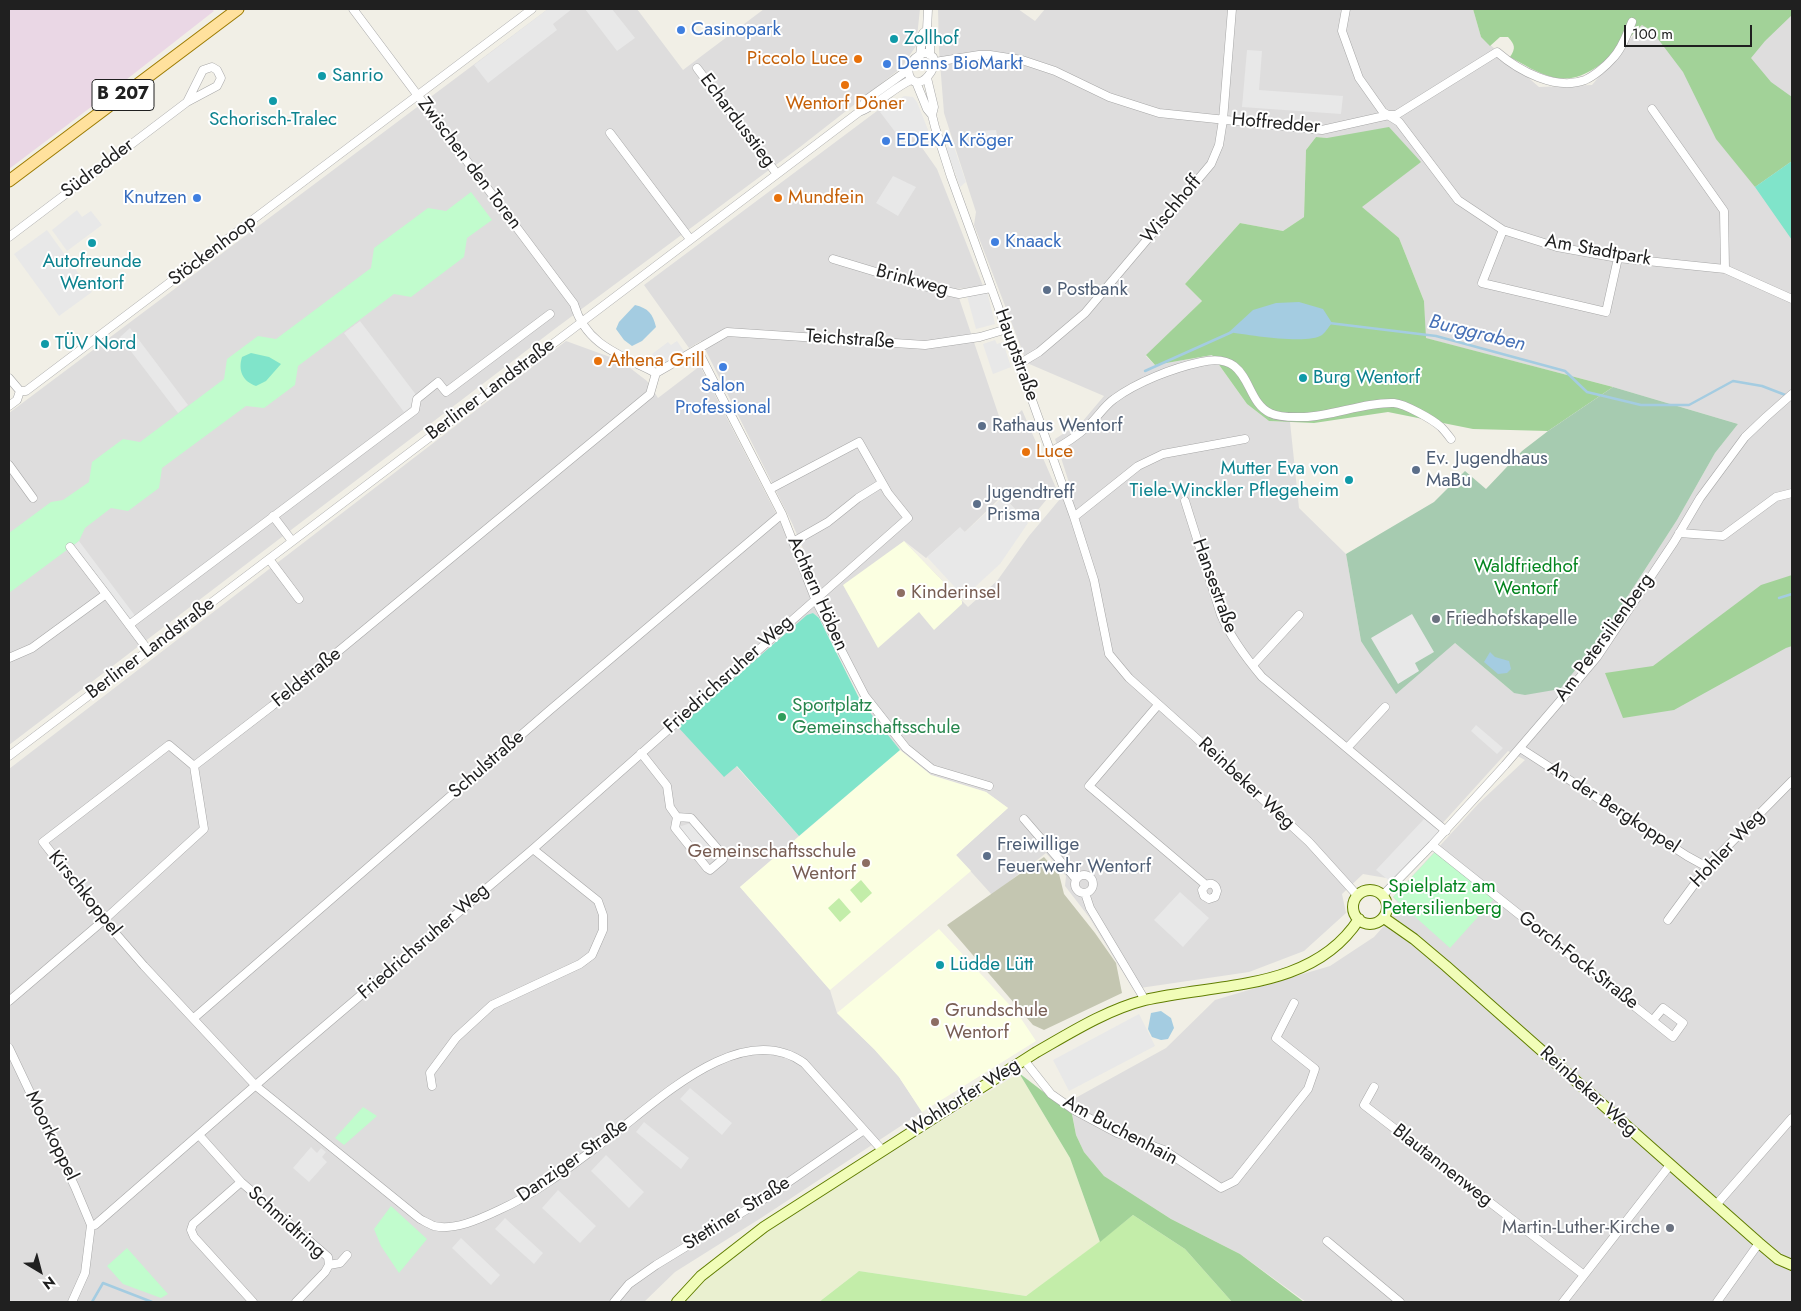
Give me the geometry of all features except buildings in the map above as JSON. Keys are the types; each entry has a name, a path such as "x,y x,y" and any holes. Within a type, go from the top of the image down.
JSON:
{"main road":[{"name":"B 207","path":"9,181 238,9"},
{"path":"1370,889 1383,895 1388,908 1384,918 1380,922 1369,924 1359,920 1353,910 1357,895 1370,889"},
{"name":"Reinbeker Weg","path":"1384,918 1414,939 1453,972 1759,1244 1778,1259 1792,1265"},
{"name":"Wohltorfer Weg","path":"677,1302 701,1276 764,1227 1024,1060 1103,1015 1144,1000 1251,982 1302,968 1340,943 1359,920"}],"street":[{"name":"Zwischen den Toren","path":"353,9 572,302 580,322 596,341 656,373"},
{"name":"Stöckenhoop","path":"20,391 26,391 32,387 532,9"},
{"path":"920,55 924,33 927,30 928,9"},
{"name":"Wischhoff","path":"1019,364 1039,352 1085,314 1211,164 1219,145 1224,120 1232,9"},
{"name":"Am Stadtpark","path":"1346,9 1342,32 1359,78 1383,112 1389,114 1398,122 1458,200 1502,230 1557,247 1618,258 1725,269 1792,298"},
{"name":"Hoffredder","path":"935,62 979,55 1022,60 1055,71 1109,97 1159,114 1322,130 1389,114 1396,115 1497,52 1506,60 1530,73 1553,82 1568,83 1585,80 1613,58 1620,49 1632,22"},
{"path":"927,30 930,35 930,55 935,62 927,78 919,83 913,81 907,74 916,57 924,53 930,55"},
{"name":"Südredder","path":"9,237 187,102 218,84 221,78 217,70 212,67 203,70 187,102"},
{"name":"Echardusstieg","path":"697,68 777,174"},
{"name":"Berliner Landstraße","path":"859,112 866,100 908,70"},
{"name":"Hauptstraße","path":"927,78 934,108 932,115"},
{"name":"Berliner Landstraße","path":"9,756 859,112 870,107 889,92 913,81"},
{"name":"Hauptstraße","path":"913,81 932,115 950,177 992,288 1074,518 1094,580 1109,654 1128,678"},
{"path":"1652,109 1724,211 1725,269"},
{"path":"610,133 690,239"},
{"path":"1502,230 1482,283 1606,312 1618,258"},
{"name":"Brinkweg","path":"833,259 919,285 959,294 992,288"},
{"name":"Berliner Landstraße","path":"129,625 415,410 416,399 438,382 446,392 550,314"},
{"name":"Teichstraße","path":"656,373 727,332 925,345 980,337 1007,330"},
{"name":"Achtern Höben","path":"697,349 770,489 782,514 816,601 865,696 906,748 932,769 989,786"},
{"path":"1050,452 1063,445 1087,426 1113,400 1132,388 1157,376 1203,362 1223,360 1240,371 1258,405 1270,414 1291,417 1314,417 1362,406 1396,403 1421,414 1440,426 1451,439"},
{"name":"Feldstraße","path":"194,766 280,700 650,394 656,373"},
{"path":"9,378 20,391 17,400 9,406"},
{"name":"Am Petersilienberg","path":"1383,895 1446,830 1520,748 1597,656 1679,533 1700,498 1745,438 1792,394"},
{"path":"1074,518 1138,466 1163,454 1245,439"},
{"path":"770,489 859,442 882,483 858,498 828,522 793,542"},
{"path":"9,465 33,498"},
{"name":"Friedrichsruher Weg","path":"91,1225 95,1225 532,849 801,611 816,601 908,518 882,483"},
{"path":"1679,533 1723,536 1776,497 1792,493"},
{"name":"Hansestraße","path":"1185,501 1228,632 1262,677 1446,830"},
{"name":"Schulstraße","path":"194,1018 550,710 782,514"},
{"path":"273,516 292,541"},
{"path":"70,547 148,650"},
{"path":"269,559 299,599"},
{"path":"9,658 32,648 106,594"},
{"path":"1253,665 1299,614"},
{"name":"Reinbeker Weg","path":"1128,678 1309,842 1357,895"},
{"path":"1158,705 1089,786 1206,885"},
{"path":"1348,747 1385,707"},
{"name":"Kirschkoppel","path":"194,766 169,745 42,842 104,920 144,966 256,1086"},
{"name":"An der Bergkoppel","path":"1520,748 1707,867"},
{"path":"641,753 668,786 670,807 677,817 675,828 710,870 723,859 723,855 691,818 677,817"},
{"path":"9,1000 104,920 204,829 194,766"},
{"name":"Hohler Weg","path":"1668,920 1707,867 1792,781"},
{"path":"1024,819 1076,879 1077,890 1085,893"},
{"name":"Gorch-Fock-Straße","path":"1432,845 1568,955 1653,1020"},
{"path":"432,1086 430,1073 448,1048 492,1005 580,964 592,954 598,944 603,930 603,915 598,901 532,849"},
{"path":"1076,879 1084,874 1092,879 1092,888 1085,893"},
{"path":"1085,893 1090,908 1144,1000"},
{"name":"Am Buchenhain","path":"1024,1060 1051,1094 1074,1110 1117,1133 1164,1150 1221,1188 1235,1181 1308,1089 1316,1069 1276,1038 1294,1003"},
{"name":"Moorkoppel","path":"9,1048 91,1225"},
{"name":"Danziger Straße","path":"256,1086 403,1207 420,1220 434,1226 451,1227 466,1223 524,1198 560,1174 700,1070 732,1056 759,1050 774,1050 795,1056 804,1063 882,1150"},
{"name":"Blautannenweg","path":"1374,1087 1364,1104 1584,1275"},
{"path":"1716,1205 1792,1118"},
{"name":"Stettiner Straße","path":"614,1302 630,1284 650,1270 764,1199 864,1130"},
{"name":"Schmidtring","path":"199,1135 241,1182 328,1257 328,1265 325,1272 296,1302"},
{"path":"1563,1302 1670,1165"},
{"name":"Schmidtring","path":"241,1182 194,1224 191,1230 194,1237 253,1302"},
{"path":"72,1302 85,1273 91,1225"},
{"path":"1327,1241 1400,1302"},
{"path":"1717,1302 1759,1244"},
{"name":"Schmidtring","path":"328,1265 340,1263 347,1255"}],"shaded area":[{"path":"9,9 211,9 214,11 9,169"},
{"path":"548,9 637,9 683,70 764,9 920,9 916,46 901,68 800,147 556,328 9,745 9,413"},
{"path":"548,9 572,9 553,24 557,30 488,83 474,65"},
{"path":"585,9 612,9 635,38 617,51"},
{"path":"938,9 1018,9 1035,21 1045,9 1473,9 1481,37 1539,87 1592,85 1642,25 1792,9 1792,1302 1306,1302 1240,1254 1171,1219 1104,1176 1084,1152 1076,1135 1070,1101 1166,1048 1215,1000 1330,966 1374,937 1401,907 1393,897 1479,803 1525,760 1508,751 1392,879 1363,874 1342,894 1346,913 1304,951 1249,972 1133,989 1089,917 1065,886 1066,876 1046,853 992,895 956,855 1008,808 986,792 931,775 900,750 865,707 819,618 813,613 724,776 736,766 799,836 740,887 830,990 837,1013 874,1049 899,1077 922,1112 675,1272 644,1302 9,1302 9,769 566,341 621,361 647,381 658,398 700,366 780,521 812,600 822,593 792,523 701,341 689,348 644,285 881,108 902,136 911,132 937,169 983,286 956,289 1003,428 1022,410 1056,488 1028,522 1002,496 964,533 960,528 926,558 903,540 968,607 997,581 1029,536 1060,499 1072,492 1055,439 1082,422 1104,396 1027,363 974,225 976,212 944,113","holes":["1316,137 1327,138 1420,162 1361,207 1399,238 1424,301 1425,338 1613,387 1738,424 1715,453 1677,520 1600,639 1514,693 1455,643 1361,641 1346,554 1299,508 1290,422 1269,421 1247,404 1212,355 1155,365 1146,356 1202,301 1185,284 1240,223 1283,231 1304,217 1306,150"]},
{"path":"1247,50 1262,51 1259,90 1343,96 1341,114 1242,107"},
{"path":"904,96 913,97 917,102 932,140 921,148 911,135 902,141 880,112"},
{"path":"996,130 997,137 980,137 960,144 958,138 980,131"},
{"path":"953,144 966,182 960,187 946,148"},
{"path":"893,176 916,187 898,216 876,203"},
{"path":"77,210 82,217 91,211 102,225 67,251 52,230"},
{"path":"47,230 92,292 59,316 14,254"},
{"path":"987,291 995,324 976,329 967,296"},
{"path":"360,321 420,400 404,412 344,333"},
{"path":"130,328 188,405 178,413 120,337"},
{"path":"995,340 997,344 1003,342 1011,367 993,374 983,344"},
{"path":"677,341 684,351 660,365 652,354 668,342 671,345"},
{"path":"1003,497 1028,523 1000,564 964,597 927,557 960,527 965,532"},
{"path":"79,541 136,617 129,622 73,546"},
{"name":"Kinderinsel","path":"904,541 962,601 962,604 934,630 919,612 878,648 843,585"},
{"path":"1412,614 1434,652 1415,663 1419,671 1398,684 1371,638"},
{"path":"1476,725 1503,748 1497,754 1471,731"},
{"name":"Gemeinschaftsschule Wentorf","path":"900,750 931,775 986,792 1008,808 956,855 971,871 830,990 740,887"},
{"path":"1424,819 1440,832 1392,883 1376,870"},
{"path":"691,823 717,855 699,859 675,828"},
{"path":"1044,857 1059,874 1064,894 1116,963 1122,993 1044,1030 1033,1025 947,925"},
{"path":"1180,892 1209,918 1183,947 1154,920"},
{"name":"Grundschule Wentorf","path":"939,929 1018,1014 1036,1041 922,1112 899,1077 874,1049 837,1013"},
{"path":"1139,1014 1155,1046 1069,1091 1053,1060"},
{"path":"1019,1073 1070,1158 1100,1242 1026,1296 859,1271 819,1302 683,1302 703,1280 767,1230"},
{"path":"690,1088 732,1123 722,1135 680,1099"},
{"path":"644,1122 689,1158 681,1169 636,1132"},
{"path":"311,1147 317,1153 321,1148 326,1152 322,1157 327,1162 309,1182 293,1168"},
{"path":"606,1155 644,1192 629,1208 591,1171"},
{"path":"558,1190 596,1226 580,1243 542,1208"},
{"path":"505,1218 543,1253 534,1264 495,1229"},
{"path":"461,1238 500,1275 491,1285 452,1248"}],"green space":[{"path":"1473,9 1792,9 1792,15 1765,41 1751,58 1771,82 1792,97 1792,161 1755,187 1716,139 1683,72 1652,31 1642,25 1602,63 1590,71 1566,79 1541,73 1510,57 1514,47 1508,37 1500,37 1490,46 1481,37"},
{"path":"1389,127 1421,162 1362,207 1399,238 1424,301 1426,338 1613,387 1548,431 1473,429 1388,412 1314,423 1269,421 1247,404 1212,355 1155,365 1146,355 1202,301 1185,284 1240,223 1283,231 1304,217 1306,150 1316,137 1327,138"},
{"path":"1792,161 1792,240 1755,187"},
{"path":"471,192 492,220 467,238 464,257 411,297 394,294 298,366 295,385 264,408 246,406 162,468 159,488 128,511 111,508 85,528 79,541 9,593 9,533 51,502 63,500 89,482 92,462 123,439 140,442 224,379 227,359 258,336 276,339 371,268 374,248 428,208 446,211"},
{"path":"251,353 269,357 281,364 266,381 256,386 244,378 241,371 242,357"},
{"name":"Waldfriedhof Wentorf","path":"1613,387 1738,424 1715,453 1677,520 1600,639 1560,689 1525,695 1514,693 1455,643 1396,694 1361,641 1346,554 1434,502 1465,471 1486,489 1522,451"},
{"path":"1792,575 1792,646 1674,710 1623,718 1605,673 1653,666 1761,585"},
{"name":"Sportplatz Gemeinschaftsschule","path":"813,613 819,618 860,700 900,750 799,836 737,766 724,777 678,727 807,615"},
{"name":"Spielplatz am Petersilienberg","path":"1435,852 1494,899 1450,948 1393,897"},
{"path":"861,880 872,893 861,903 850,890"},
{"path":"839,898 851,912 840,922 828,908"},
{"path":"1019,1073 1072,1114 1076,1135 1084,1152 1104,1176 1171,1219 1240,1254 1304,1302 1232,1302 1185,1249 1133,1215 1100,1242 1070,1158"},
{"path":"363,1107 377,1116 344,1145 335,1138"},
{"path":"391,1206 427,1239 399,1273 381,1246 374,1229"},
{"path":"1133,1215 1185,1249 1232,1302 819,1302 859,1271 1026,1296"},
{"path":"127,1248 168,1294 161,1298 123,1284 107,1266"}],"water":[{"path":"1299,302 1323,309 1332,323 1322,335 1315,338 1291,339 1229,332 1253,310 1276,303"},
{"path":"635,305 649,312 656,327 642,341 632,346 624,340 616,329 619,322"},
{"path":"1490,652 1495,657 1509,661 1511,669 1507,673 1498,674 1484,662"},
{"path":"1161,1011 1171,1018 1174,1028 1168,1039 1161,1040 1152,1037 1148,1029 1151,1013"}],"waterway":[{"name":"Burggraben","path":"1329,323 1436,336 1565,371 1587,392 1641,405 1689,405 1733,381 1762,386 1788,396"},
{"name":"Burggraben","path":"1145,371 1232,332"},
{"path":"1779,598 1792,594"},
{"path":"92,1302 103,1283 152,1302"}],"place":[{"name":"Casinopark","path":"681,30"},
{"name":"Zollhof","path":"894,39"},
{"name":"Piccolo Luce","path":"858,59"},
{"name":"Denns BioMarkt","path":"887,64"},
{"name":"Sanrio","path":"322,76"},
{"name":"Wentorf Döner","path":"845,85"},
{"name":"Schorisch-Tralec","path":"273,101"},
{"name":"EDEKA Kröger","path":"886,141"},
{"name":"Knutzen","path":"197,198"},
{"name":"Mundfein","path":"778,198"},
{"name":"Knaack","path":"995,242"},
{"name":"Autofreunde Wentorf","path":"92,243"},
{"name":"Postbank","path":"1047,290"},
{"name":"TÜV Nord","path":"45,344"},
{"name":"Athena Grill","path":"598,361"},
{"name":"Salon Professional","path":"723,367"},
{"name":"Burg Wentorf","path":"1303,378"},
{"name":"Rathaus Wentorf","path":"982,426"},
{"name":"Luce","path":"1026,452"},
{"name":"Ev. Jugendhaus MaBu","path":"1416,470"},
{"name":"Mutter Eva von Tiele-Winckler Pflegeheim","path":"1349,480"},
{"name":"Jugendtreff Prisma","path":"977,504"},
{"name":"Kinderinsel","path":"901,593"},
{"name":"Friedhofskapelle","path":"1436,619"},
{"name":"Sportplatz Gemeinschaftsschule","path":"782,717"},
{"name":"Freiwillige Feuerwehr Wentorf","path":"987,856"},
{"name":"Gemeinschaftsschule Wentorf","path":"866,863"},
{"name":"Lüdde Lütt","path":"940,965"},
{"name":"Grundschule Wentorf","path":"935,1022"},
{"name":"Martin-Luther-Kirche","path":"1670,1228"}]}
